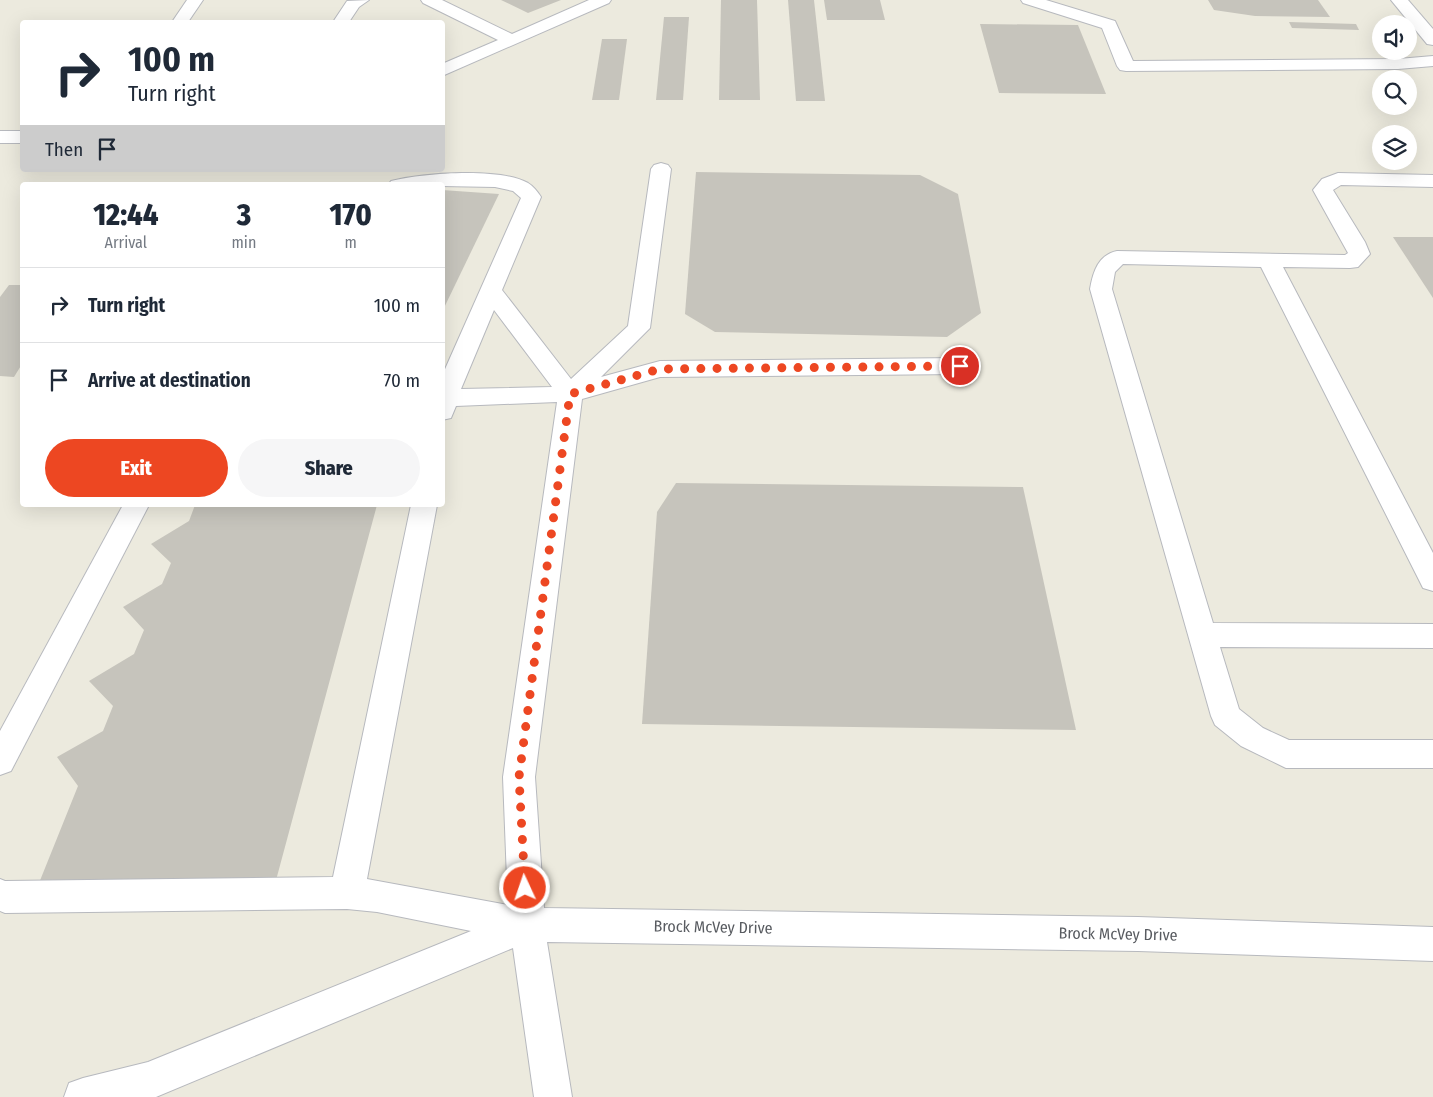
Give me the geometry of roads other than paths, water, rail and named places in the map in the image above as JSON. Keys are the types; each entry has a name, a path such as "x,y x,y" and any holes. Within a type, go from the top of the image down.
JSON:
{"street":[{"path":"181,20 195,0"},
{"path":"342,20 353,4 362,0"},
{"path":"429,0 512,40"},
{"path":"445,70 603,0"},
{"path":"1029,0 1109,25 1126,66 1398,64 1433,61"},
{"path":"1399,0 1430,32"},
{"path":"0,137 20,137"},
{"path":"553,1097 527,925 519,777 570,394 639,328 661,169"},
{"path":"1433,181 1338,179 1329,183 1323,190 1354,242 1359,254 1350,262 1117,257 1104,270 1101,289 1226,716 1252,737 1286,754 1433,754"},
{"path":"413,182 494,180 519,187 531,198 445,398"},
{"path":"1268,259 1433,580"},
{"path":"491,292 570,394"},
{"path":"445,403 570,394 660,369 960,366"},
{"path":"0,761 135,507"},
{"path":"346,893 424,507"},
{"path":"1202,635 1433,636"},
{"path":"0,895 5,897 346,893 377,896 527,925"},
{"path":"84,1097 148,1081 527,925"},
{"name":"Brock McVey Drive","path":"527,925 1138,934 1433,944"}]}
